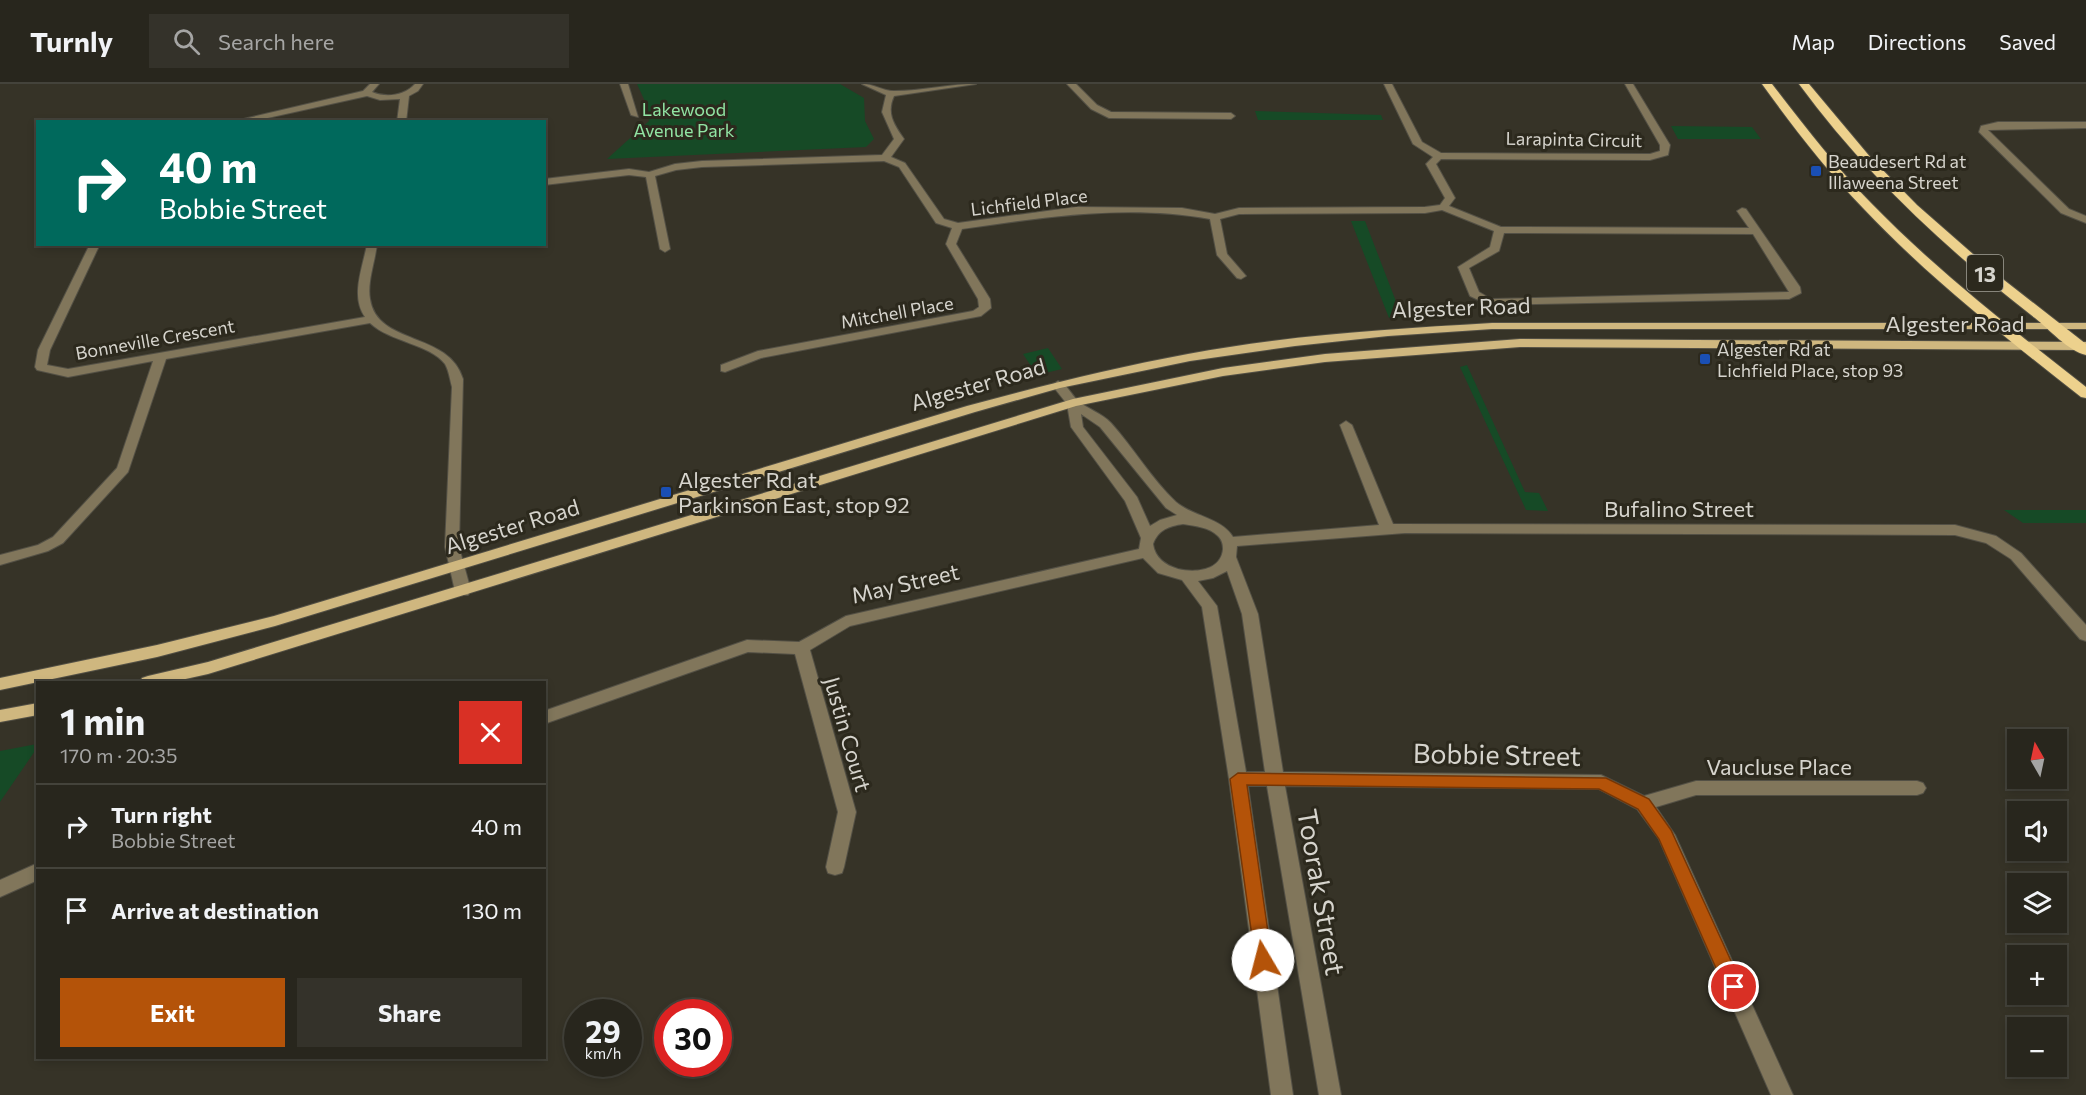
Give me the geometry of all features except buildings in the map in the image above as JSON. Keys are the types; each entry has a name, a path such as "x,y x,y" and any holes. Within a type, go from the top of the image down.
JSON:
{"highway":[{"name":"13","path":"1767,84 1820,153 1869,208 1999,326 2086,394"},
{"name":"13","path":"1804,84 1843,133 1916,211 1989,276 2052,326 2084,347"}],"main road":[{"name":"Algester Road","path":"0,684 157,651 275,621 456,568 857,442 1058,385 1190,357 1295,342 1388,333 1504,326 2086,326"},
{"name":"Algester Road","path":"152,681 208,668 1073,404 1222,372 1325,358 1520,343 2084,347"},
{"path":"0,716 36,709"}],"street":[{"path":"368,93 367,90 375,84"},
{"path":"244,120 368,93 380,97 405,94 417,88 419,84"},
{"path":"624,84 634,115"},
{"path":"866,84 891,94 972,84"},
{"path":"1071,84 1094,107 1109,115 1231,117"},
{"path":"1388,84 1418,144 1439,156 1431,164 1450,198 1443,207 1500,230 1755,231"},
{"name":"Larapinta Circuit","path":"1439,156 1650,157 1665,153 1665,145 1629,84"},
{"path":"401,120 405,94"},
{"path":"546,182 621,172 650,175 675,167 702,164 885,158 899,139 885,116 885,104 891,94"},
{"path":"2086,125 1998,125 1984,128 1984,132 2065,211 2086,220"},
{"name":"Lichfield Place","path":"885,158 902,165 940,221 958,226 1076,210 1182,211 1215,217 1239,211 1425,210 1443,207"},
{"path":"650,175 664,249"},
{"path":"1500,230 1496,249 1463,267 1474,294 1489,302 1789,296 1795,293 1794,287 1742,211"},
{"path":"1215,217 1222,255 1241,276"},
{"name":"Mitchell Place","path":"724,368 758,355 977,314 985,308 984,299 951,244 958,226"},
{"name":"Bonneville Crescent","path":"94,246 44,350 41,367 68,373 372,319"},
{"path":"372,246 363,301 372,319 391,332 445,358 455,372 458,387 452,547 463,591"},
{"path":"0,560 43,548 58,540 123,469 161,357"},
{"path":"1058,385 1073,404 1105,424 1159,493 1171,504 1196,520 1217,528 1230,550 1213,573 1187,576 1161,568 1147,545 1132,500 1077,428 1073,404"},
{"path":"1346,424 1388,530"},
{"path":"1147,545 1161,524 1184,519 1196,520"},
{"name":"Bufalino Street","path":"1230,550 1388,530 1955,530 1991,539 2016,556 2086,636"},
{"name":"May Street","path":"801,648 846,622 1147,545"},
{"name":"Toorak Street","path":"1230,550 1250,614 1275,779 1330,1095"},
{"path":"1187,576 1209,606 1238,779 1282,1095"},
{"path":"546,717 747,646 801,648"},
{"name":"Justin Court","path":"801,648 847,812 835,867"},
{"name":"Bobbie Street","path":"1238,779 1601,782 1643,804 1665,835 1782,1095"},
{"name":"Vaucluse Place","path":"1643,804 1696,788 1917,788"},
{"path":"0,889 36,872"}],"green space":[{"name":"Lakewood Avenue Park","path":"637,84 840,84 864,98 865,121 874,139 866,147 607,159 649,121 648,108"},
{"path":"1255,111 1381,115 1383,120 1258,120"},
{"path":"1671,126 1752,127 1761,139 1678,139"},
{"path":"1351,221 1365,221 1402,317 1389,318"},
{"path":"1048,348 1062,369 1037,375 1023,354"},
{"path":"1467,365 1525,492 1539,493 1548,511 1526,510 1460,367"},
{"path":"2004,510 2086,510 2086,523 2023,523"},
{"path":"36,744 36,749 0,802 0,751"}],"place":[{"name":"Beaudesert Rd at Illaweena Street","path":"1816,171"},
{"name":"Algester Rd at Lichfield Place, stop 93","path":"1705,359"},
{"name":"Algester Rd at Parkinson East, stop 92","path":"666,492"}],"route":[{"path":"1263,960 1238,779 1601,782 1643,804 1665,835 1734,987"}]}
